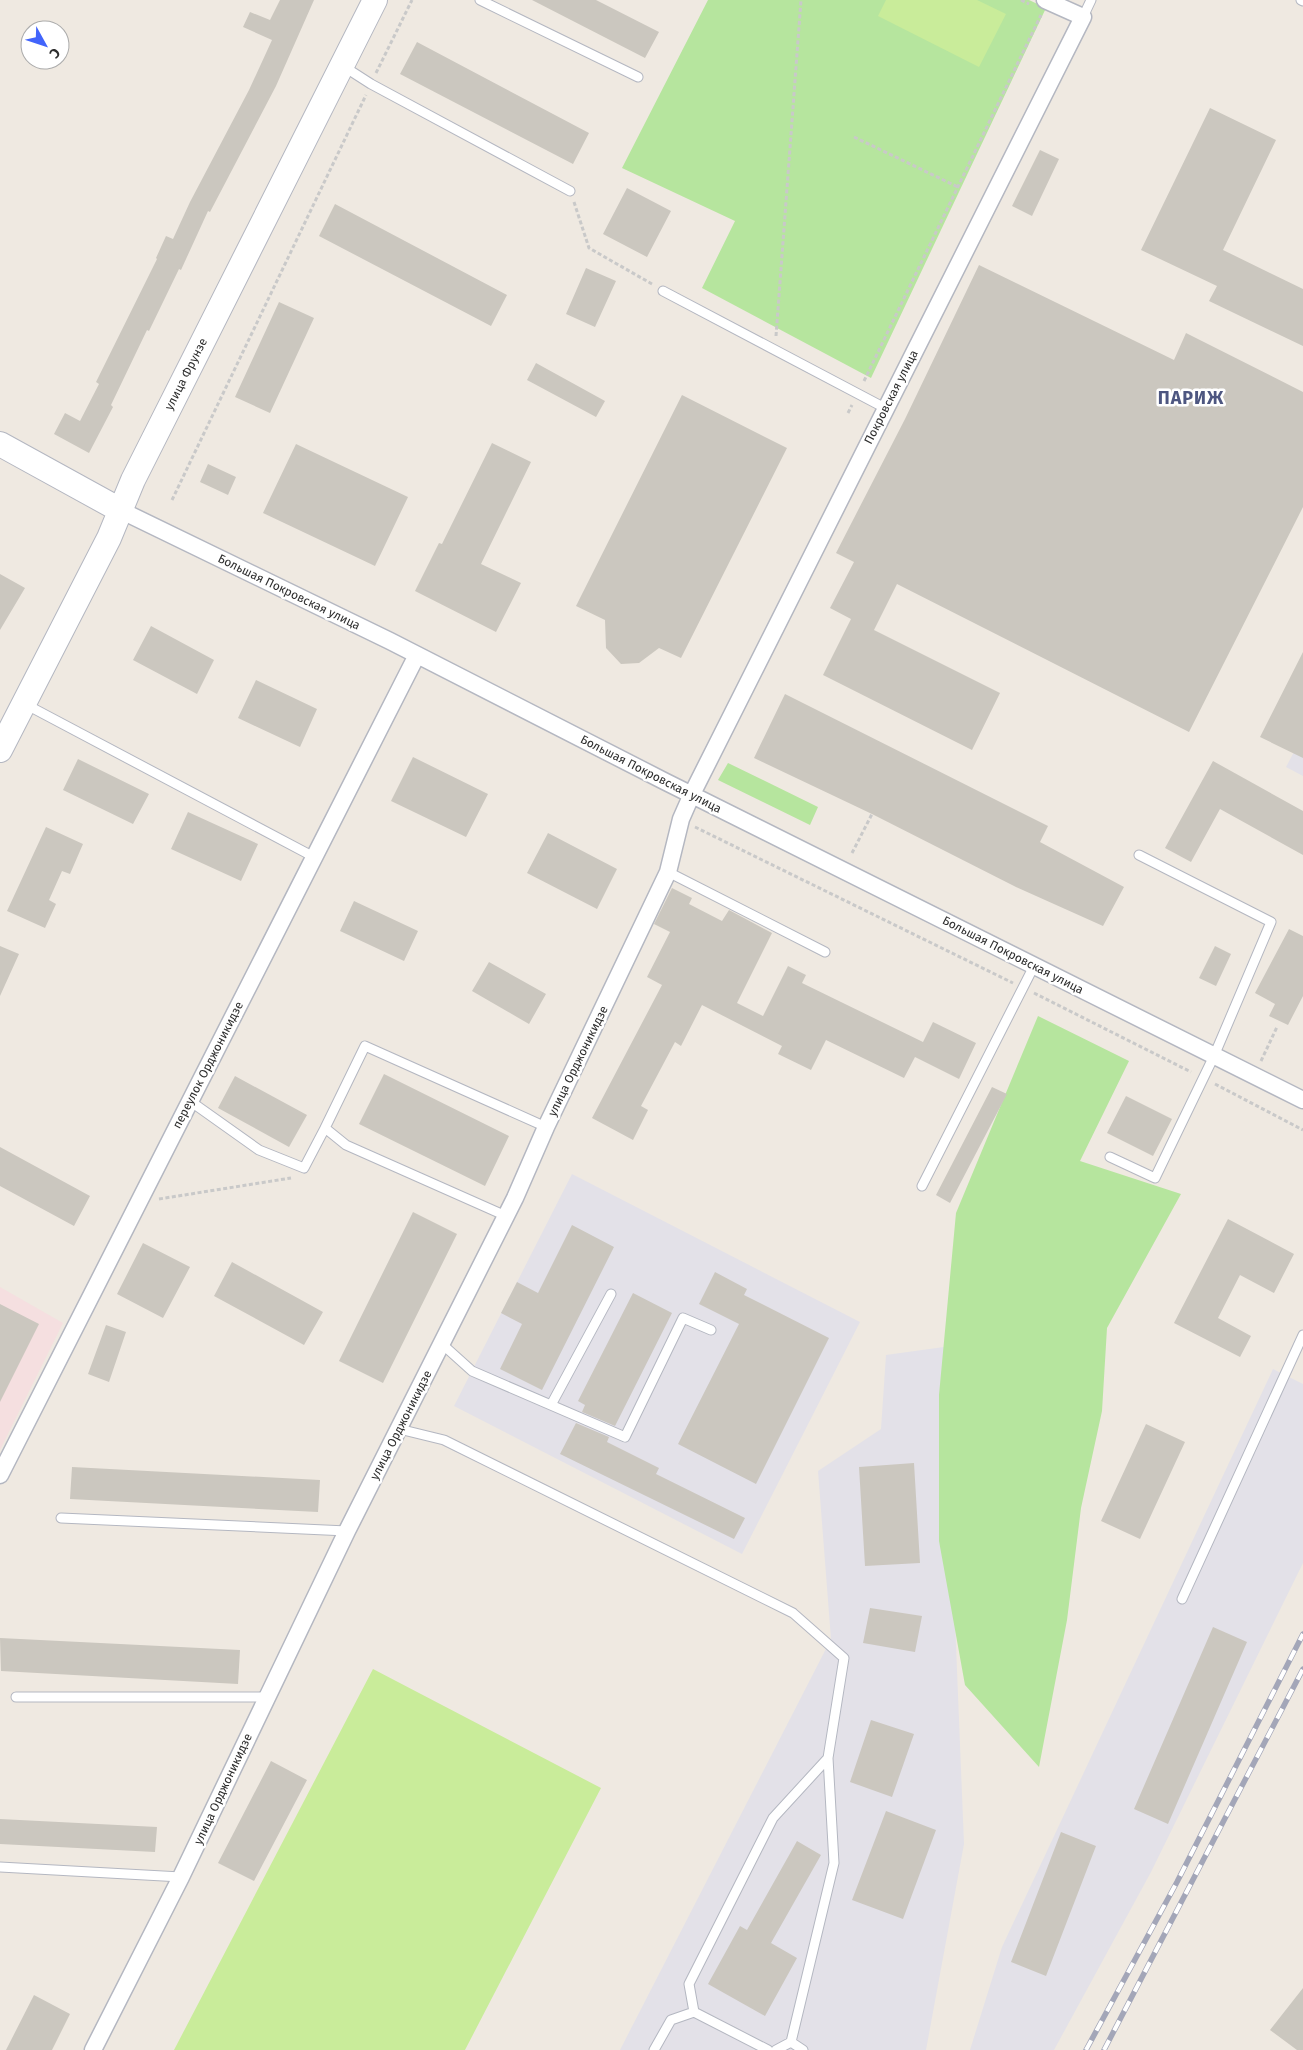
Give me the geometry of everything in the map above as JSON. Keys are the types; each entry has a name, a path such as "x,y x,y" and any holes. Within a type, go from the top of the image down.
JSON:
{"main road":[{"name":"улица Фрунзе","path":"0,750 109,538 120,510 375,0"},
{"name":"Большая Покровская улица","path":"0,444 120,510"}],"street":[{"path":"1046,0 1083,18"},
{"name":"Покровская улица","path":"692,794 1083,18"},
{"name":"Большая Покровская улица","path":"120,510 417,655 1303,1100"},
{"name":"переулок Орджоникидзе","path":"0,1475 417,655"},
{"name":"улица Орджоникидзе","path":"93,2050 181,1877 347,1531 506,1216 546,1127 668,872 681,820 692,794"}],"lane":[{"path":"480,0 638,77"},
{"name":"Покровская улица","path":"1083,18 1091,0"},
{"path":"342,65 371,84 570,191"},
{"path":"663,291 885,408"},
{"path":"25,703 314,857"},
{"path":"1110,1157 1155,1178 1214,1056 1271,922 1139,855"},
{"path":"668,872 825,952"},
{"path":"922,1186 1034,966"},
{"path":"190,1101 259,1150 304,1168 365,1046 546,1127"},
{"path":"325,1128 346,1145 506,1216"},
{"path":"551,1405 611,1294"},
{"path":"442,1344 472,1371 625,1437 682,1318 711,1330"},
{"path":"1182,1599 1303,1335"},
{"path":"399,1429 444,1440 793,1613 844,1658 828,1758 834,1863 791,2042 776,2050"},
{"path":"61,1518 347,1531"},
{"path":"16,1697 267,1697"},
{"path":"694,2012 689,1984 774,1818 828,1758"},
{"path":"0,1867 181,1877"},
{"path":"654,2050 671,2020 694,2012 768,2050"},
{"path":"791,2042 803,2050"}],"path":[{"path":"172,500 412,0"},
{"path":"775,350 801,0"},
{"path":"848,413 1046,0"},
{"path":"854,137 958,187"},
{"path":"570,191 589,248 663,291"},
{"path":"852,853 872,814"},
{"path":"692,826 1090,1021"},
{"path":"1261,1061 1277,1027"},
{"path":"138,1203 299,1177 304,1168"}],"shaded area":[{"path":"1303,735 1303,776 1286,767"},
{"path":"572,1174 860,1322 742,1554 454,1406"},
{"path":"0,1287 63,1323 0,1450"},
{"path":"944,1347 964,1844 926,2050 620,2050 831,1639 818,1471 881,1429 886,1355"},
{"path":"1273,1369 1303,1384 1303,1563 1151,1872 1054,2050 970,2050 1002,1947"}],"green space":[{"path":"708,0 1029,0 1046,8 871,378 702,288 735,221 622,168"},
{"path":"886,0 977,0 1006,14 979,67 878,16"},
{"path":"728,763 818,807 810,825 718,780"},
{"path":"1038,1016 1129,1061 1080,1161 1181,1194 1107,1328 1102,1411 1081,1508 1067,1620 1039,1767 965,1685 939,1541 939,1395 956,1213"},
{"path":"373,1669 601,1788 465,2050 174,2050"}],"building":[{"path":"280,0 314,0 276,86 210,212 208,211 181,270 179,269 149,331 147,330 111,405 113,407 89,453 54,434 65,413 80,421 99,384 96,382 157,259 166,236 173,239 190,202 249,90 272,40 243,27 250,12 270,20"},
{"path":"532,0 596,0 659,32 645,58"},
{"path":"417,42 589,133 573,164 400,74"},
{"path":"1210,108 1276,140 1223,250 1303,289 1303,346 1209,301 1217,286 1141,250"},
{"path":"1040,150 1059,159 1032,216 1012,206"},
{"path":"627,188 671,211 647,257 603,234"},
{"path":"335,204 507,295 491,326 319,236"},
{"path":"979,265 1174,360 1186,333 1303,392 1303,507 1189,732 897,584 874,630 1000,693 972,750 823,675 851,619 830,608 854,562 836,553 905,419"},
{"path":"586,268 616,281 595,327 566,314"},
{"path":"279,302 314,318 270,413 235,397"},
{"path":"536,363 605,401 596,417 527,380"},
{"path":"682,395 787,448 681,658 659,648 639,663 621,664 606,648 605,620 576,606"},
{"path":"492,443 531,462 481,564 521,583 496,632 415,591 439,543 442,544"},
{"path":"296,444 408,497 375,566 263,513"},
{"path":"208,464 236,477 228,495 200,482"},
{"path":"0,574 25,588 0,630"},
{"path":"151,626 214,660 197,694 133,660"},
{"path":"1303,652 1303,758 1260,737"},
{"path":"256,680 317,709 300,747 238,718"},
{"path":"785,694 1048,826 1040,842 1124,887 1103,926 1016,887 872,814 754,758"},
{"path":"413,757 488,794 466,837 391,801"},
{"path":"78,759 149,794 133,824 63,790"},
{"path":"1213,761 1303,811 1303,855 1220,809 1191,862 1165,848"},
{"path":"188,812 258,844 241,881 171,849"},
{"path":"46,827 83,844 70,874 62,871 49,900 56,904 45,928 7,911"},
{"path":"548,833 617,869 597,909 527,873"},
{"path":"672,888 692,898 689,904 722,921 729,910 772,933 737,1003 763,1016 788,966 806,975 802,983 923,1042 933,1022 976,1043 959,1079 915,1057 904,1078 826,1040 811,1070 778,1054 782,1046 702,1005 681,1046 675,1042 641,1106 648,1110 633,1140 592,1118 662,985 647,977 670,932 654,924"},
{"path":"354,901 418,931 404,961 340,931"},
{"path":"1289,929 1303,936 1303,996 1288,1025 1269,1016 1275,1004 1255,993"},
{"path":"0,946 19,954 0,996"},
{"path":"1215,946 1231,954 1216,986 1199,978"},
{"path":"489,962 546,994 529,1024 472,991"},
{"path":"384,1074 509,1136 485,1186 359,1124"},
{"path":"235,1076 307,1115 289,1147 218,1108"},
{"path":"992,1087 1007,1094 950,1203 936,1195"},
{"path":"1126,1096 1172,1119 1153,1156 1107,1133"},
{"path":"0,1147 90,1196 74,1226 0,1186"},
{"path":"413,1212 457,1234 383,1383 339,1361"},
{"path":"1228,1219 1294,1254 1274,1293 1240,1275 1218,1318 1251,1336 1240,1357 1174,1323"},
{"path":"572,1225 614,1247 542,1390 500,1369 522,1324 501,1313 517,1282 538,1293"},
{"path":"143,1243 190,1267 163,1318 117,1294"},
{"path":"232,1262 323,1312 304,1345 214,1296"},
{"path":"715,1272 747,1289 744,1295 829,1338 756,1484 678,1444 739,1324 699,1304"},
{"path":"633,1293 672,1313 615,1426 582,1412 585,1405 578,1401"},
{"path":"0,1304 39,1324 0,1402"},
{"path":"106,1325 126,1332 109,1382 88,1374"},
{"path":"576,1423 609,1437 607,1442 659,1468 656,1474 745,1518 734,1539 560,1454"},
{"path":"1146,1424 1185,1442 1140,1539 1101,1521"},
{"path":"914,1463 920,1563 865,1566 859,1467"},
{"path":"72,1467 320,1480 318,1512 70,1499"},
{"path":"870,1608 922,1616 915,1652 863,1643"},
{"path":"1213,1627 1247,1642 1168,1824 1134,1809"},
{"path":"0,1638 240,1650 238,1684 1,1671"},
{"path":"871,1720 914,1734 892,1797 850,1782"},
{"path":"271,1761 307,1780 254,1881 218,1863"},
{"path":"886,1811 936,1830 903,1919 852,1900"},
{"path":"0,1819 157,1827 155,1852 0,1844"},
{"path":"1061,1832 1096,1846 1046,1976 1011,1962"},
{"path":"797,1841 821,1855 771,1943 797,1958 765,2016 708,1984 740,1926 747,1930"},
{"path":"1303,1988 1303,2050 1297,2050 1270,2030"},
{"path":"34,1995 70,2014 52,2050 6,2050"}],"railway":[{"path":"1086,2050 1177,1882 1303,1634"},
{"path":"1104,2050 1303,1669"}],"district":[{"name":"ПАРИЖ","path":"1191,398"}]}
